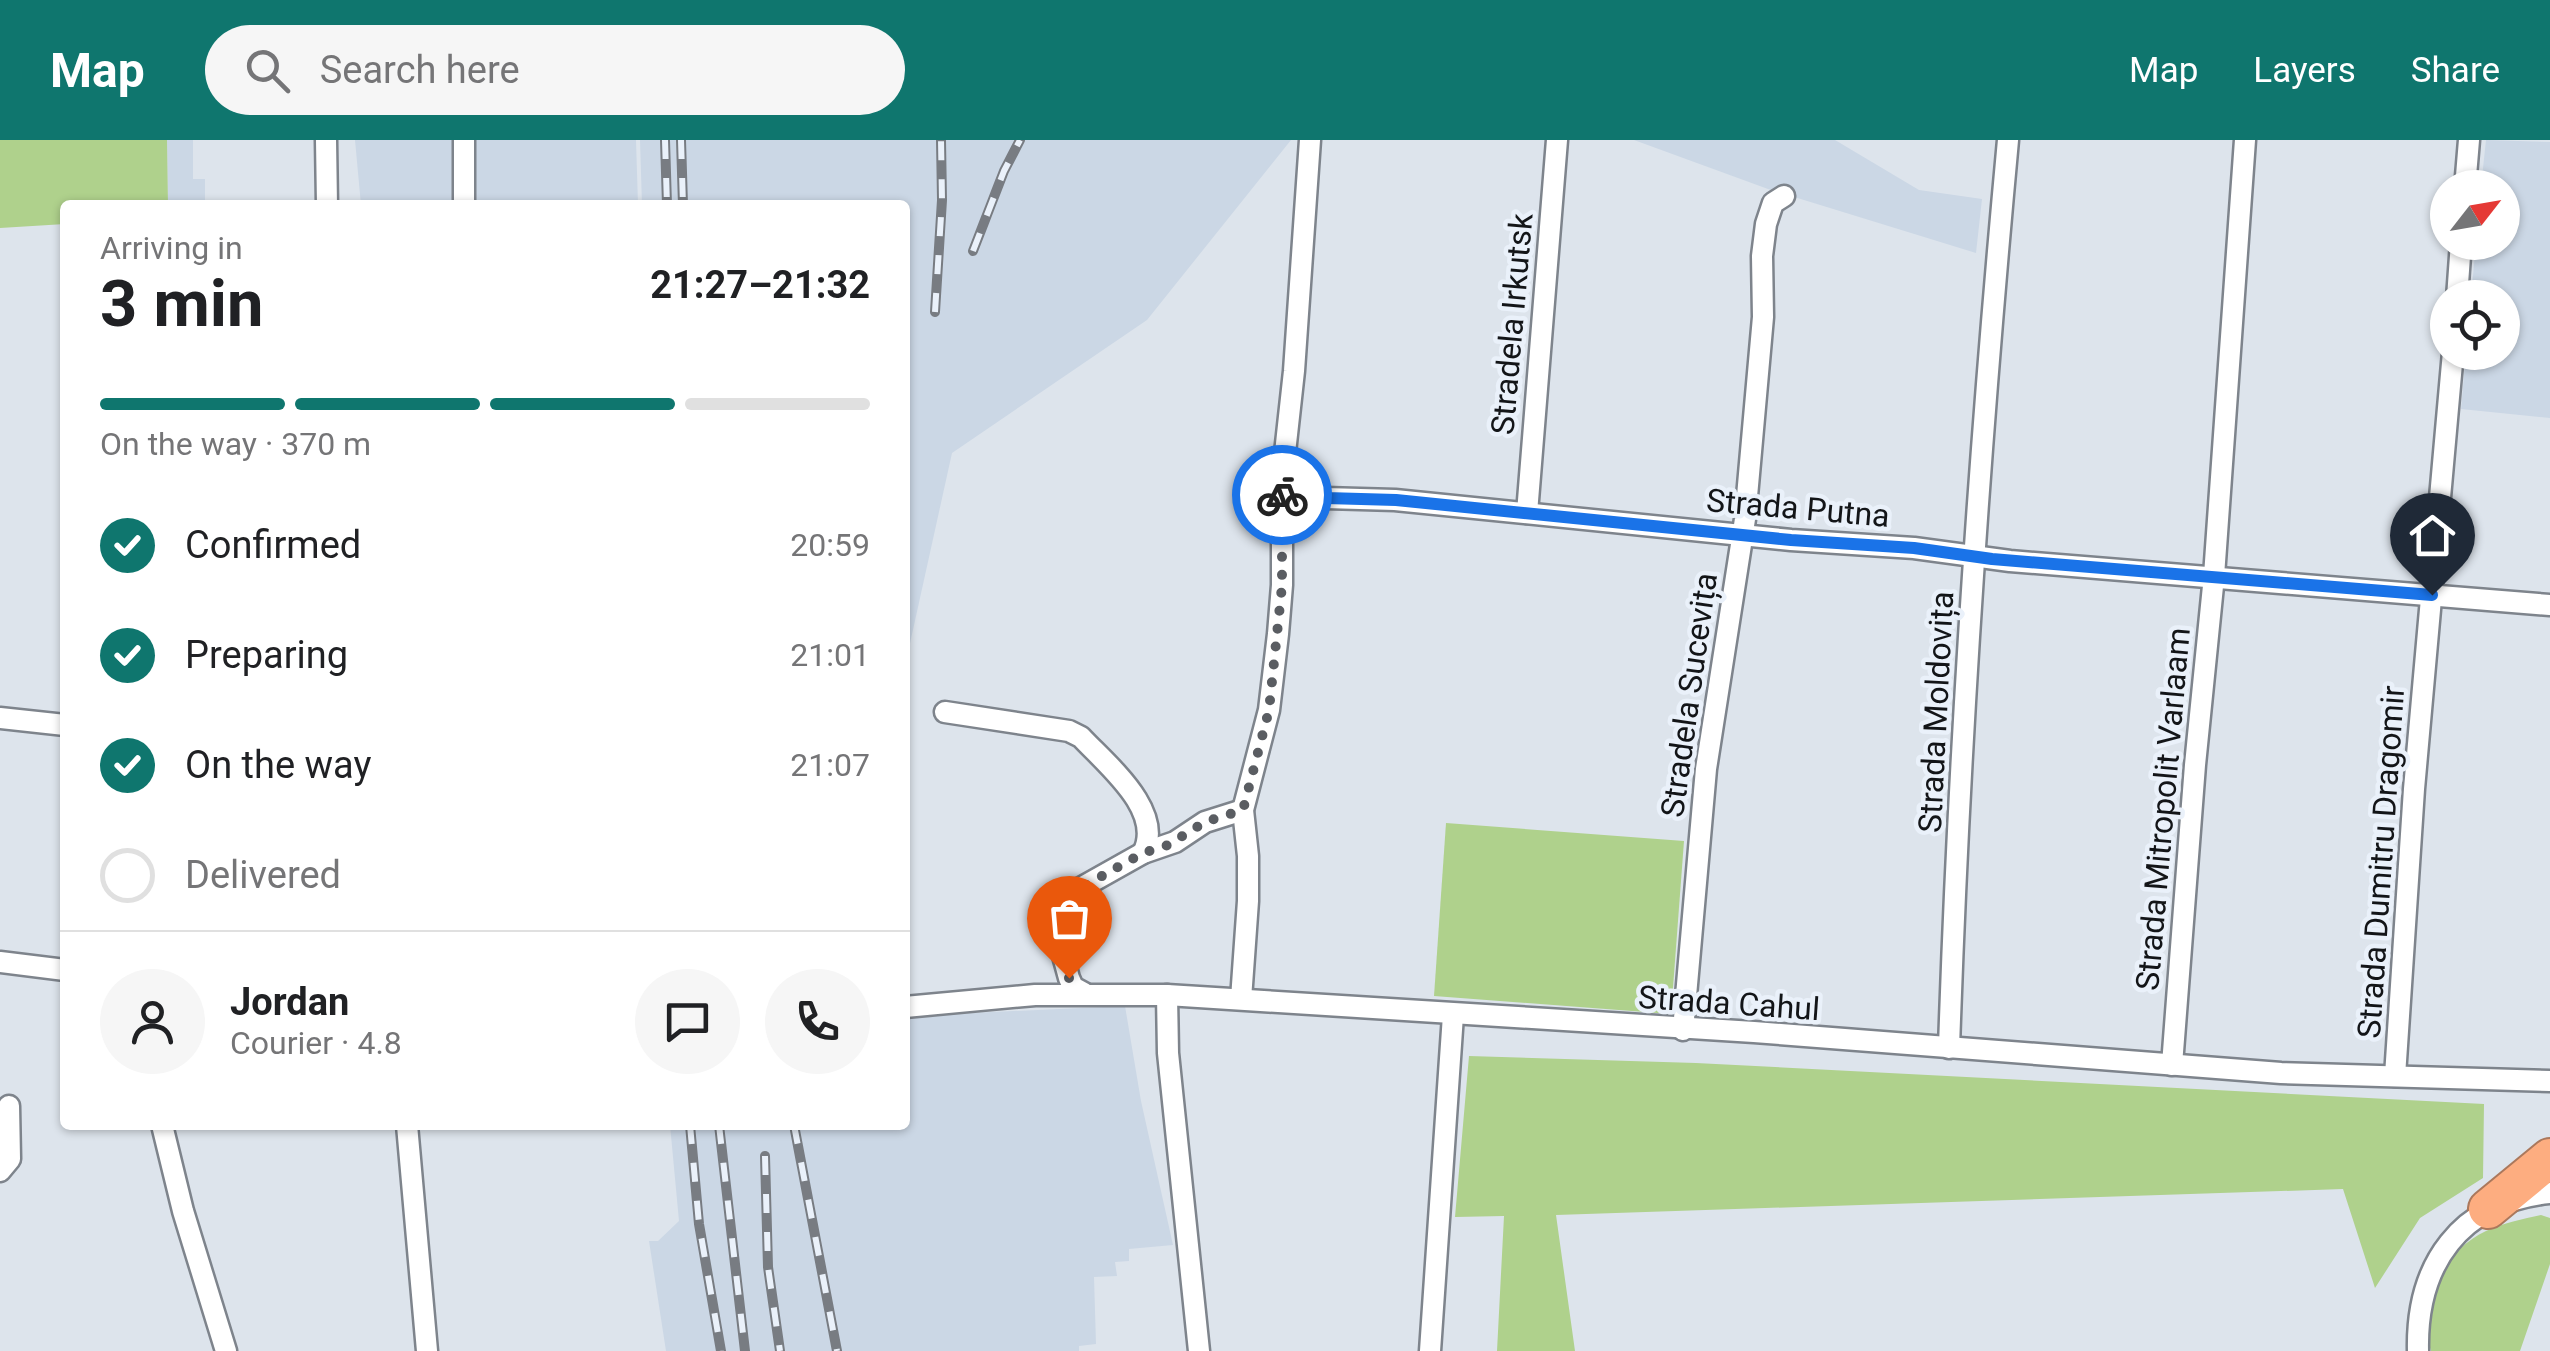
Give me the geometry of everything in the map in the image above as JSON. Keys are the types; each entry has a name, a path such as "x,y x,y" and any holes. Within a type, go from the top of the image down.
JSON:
{"highway":[{"path":"2488,1210 2550,1158"}],"street":[{"path":"326,140 328,200"},
{"path":"464,140 464,200"},
{"path":"1242,999 1248,900 1243,810 1269,710 1282,586 1282,480 1294,371 1310,140"},
{"name":"Stradela Irkutsk","path":"1527,513 1557,140"},
{"name":"Strada Moldovița","path":"1950,1048 1955,890 1976,556 2008,140"},
{"name":"Strada Mitropolit Varlaam","path":"2172,1064 2214,576 2245,140"},
{"path":"2468,170 2470,140"},
{"name":"Stradela Sucevița","path":"1683,1030 1706,769 1741,534 1763,317 1762,256 1773,203 1784,196"},
{"name":"Strada Dumitru Dragomir","path":"2395,1076 2414,789 2451,370"},
{"name":"Strada Putna","path":"1282,480 1311,496 1326,498 1376,498 1976,556 2550,605"},
{"path":"945,712 1081,736 1143,809 1149,835 1143,853"},
{"path":"0,718 60,725"},
{"path":"1084,993 1073,987 1056,930 1058,912 1070,894 1205,822 1243,810"},
{"path":"0,962 60,969"},
{"name":"Strada Cahul","path":"910,1007 1084,993 1167,995 1754,1032 2172,1064 2550,1081"},
{"path":"1167,995 1168,1053 1200,1351"},
{"path":"1430,1351 1453,1015"},
{"path":"0,1171 10,1159 9,1106"},
{"path":"163,1130 226,1351"},
{"path":"407,1130 428,1351"},
{"path":"2418,1351 2418,1308 2431,1269 2455,1235 2488,1210 2524,1196 2550,1193"}],"shaded area":[{"path":"167,140 193,140 193,179 205,179 205,200 168,200"},
{"path":"355,140 636,140 638,200 361,200"},
{"path":"640,140 1291,140 1147,320 952,453 910,643 910,200 642,200"},
{"path":"1634,140 1835,140 1919,190 1982,199 1976,253 1768,189"},
{"path":"2486,140 2550,142 2550,418 2461,409 2464,370 2520,370 2520,280 2473,280 2474,260 2520,260 2520,170 2483,170"},
{"path":"1125,1006 1141,1101 1173,1245 1129,1249 1129,1261 1115,1262 1117,1276 1094,1277 1096,1344 1079,1346 1079,1351 666,1351 649,1241 658,1241 679,1221 670,1130 910,1130 910,1016"}],"green space":[{"path":"0,140 167,140 168,200 60,200 60,224 0,228"},
{"path":"1446,823 1684,841 1671,1014 1434,996"},
{"path":"1469,1056 1696,1063 2484,1104 2483,1178 2420,1218 2375,1288 2343,1189 1556,1215 1575,1351 1497,1351 1504,1216 1455,1217"},
{"path":"2541,1215 2550,1218 2550,1264 2520,1351 2431,1351 2427,1315 2436,1281 2445,1266 2470,1240 2486,1231"}],"railway":[{"path":"665,140 667,200"},
{"path":"681,140 683,200"},
{"path":"935,312 942,200 941,140"},
{"path":"973,251 1020,140"},
{"path":"690,1130 699,1224 721,1351"},
{"path":"720,1130 745,1351"},
{"path":"795,1130 837,1351"},
{"path":"765,1156 768,1267 780,1351"}],"way so far":[{"path":"1069,978 1056,930 1058,912 1070,894 1205,822 1243,810 1269,710 1282,586 1282,495"}],"route":[{"path":"1282,495 1282,480 1311,496 1326,498 1396,500 1791,540 1914,548 1992,559 2432,595"}]}
